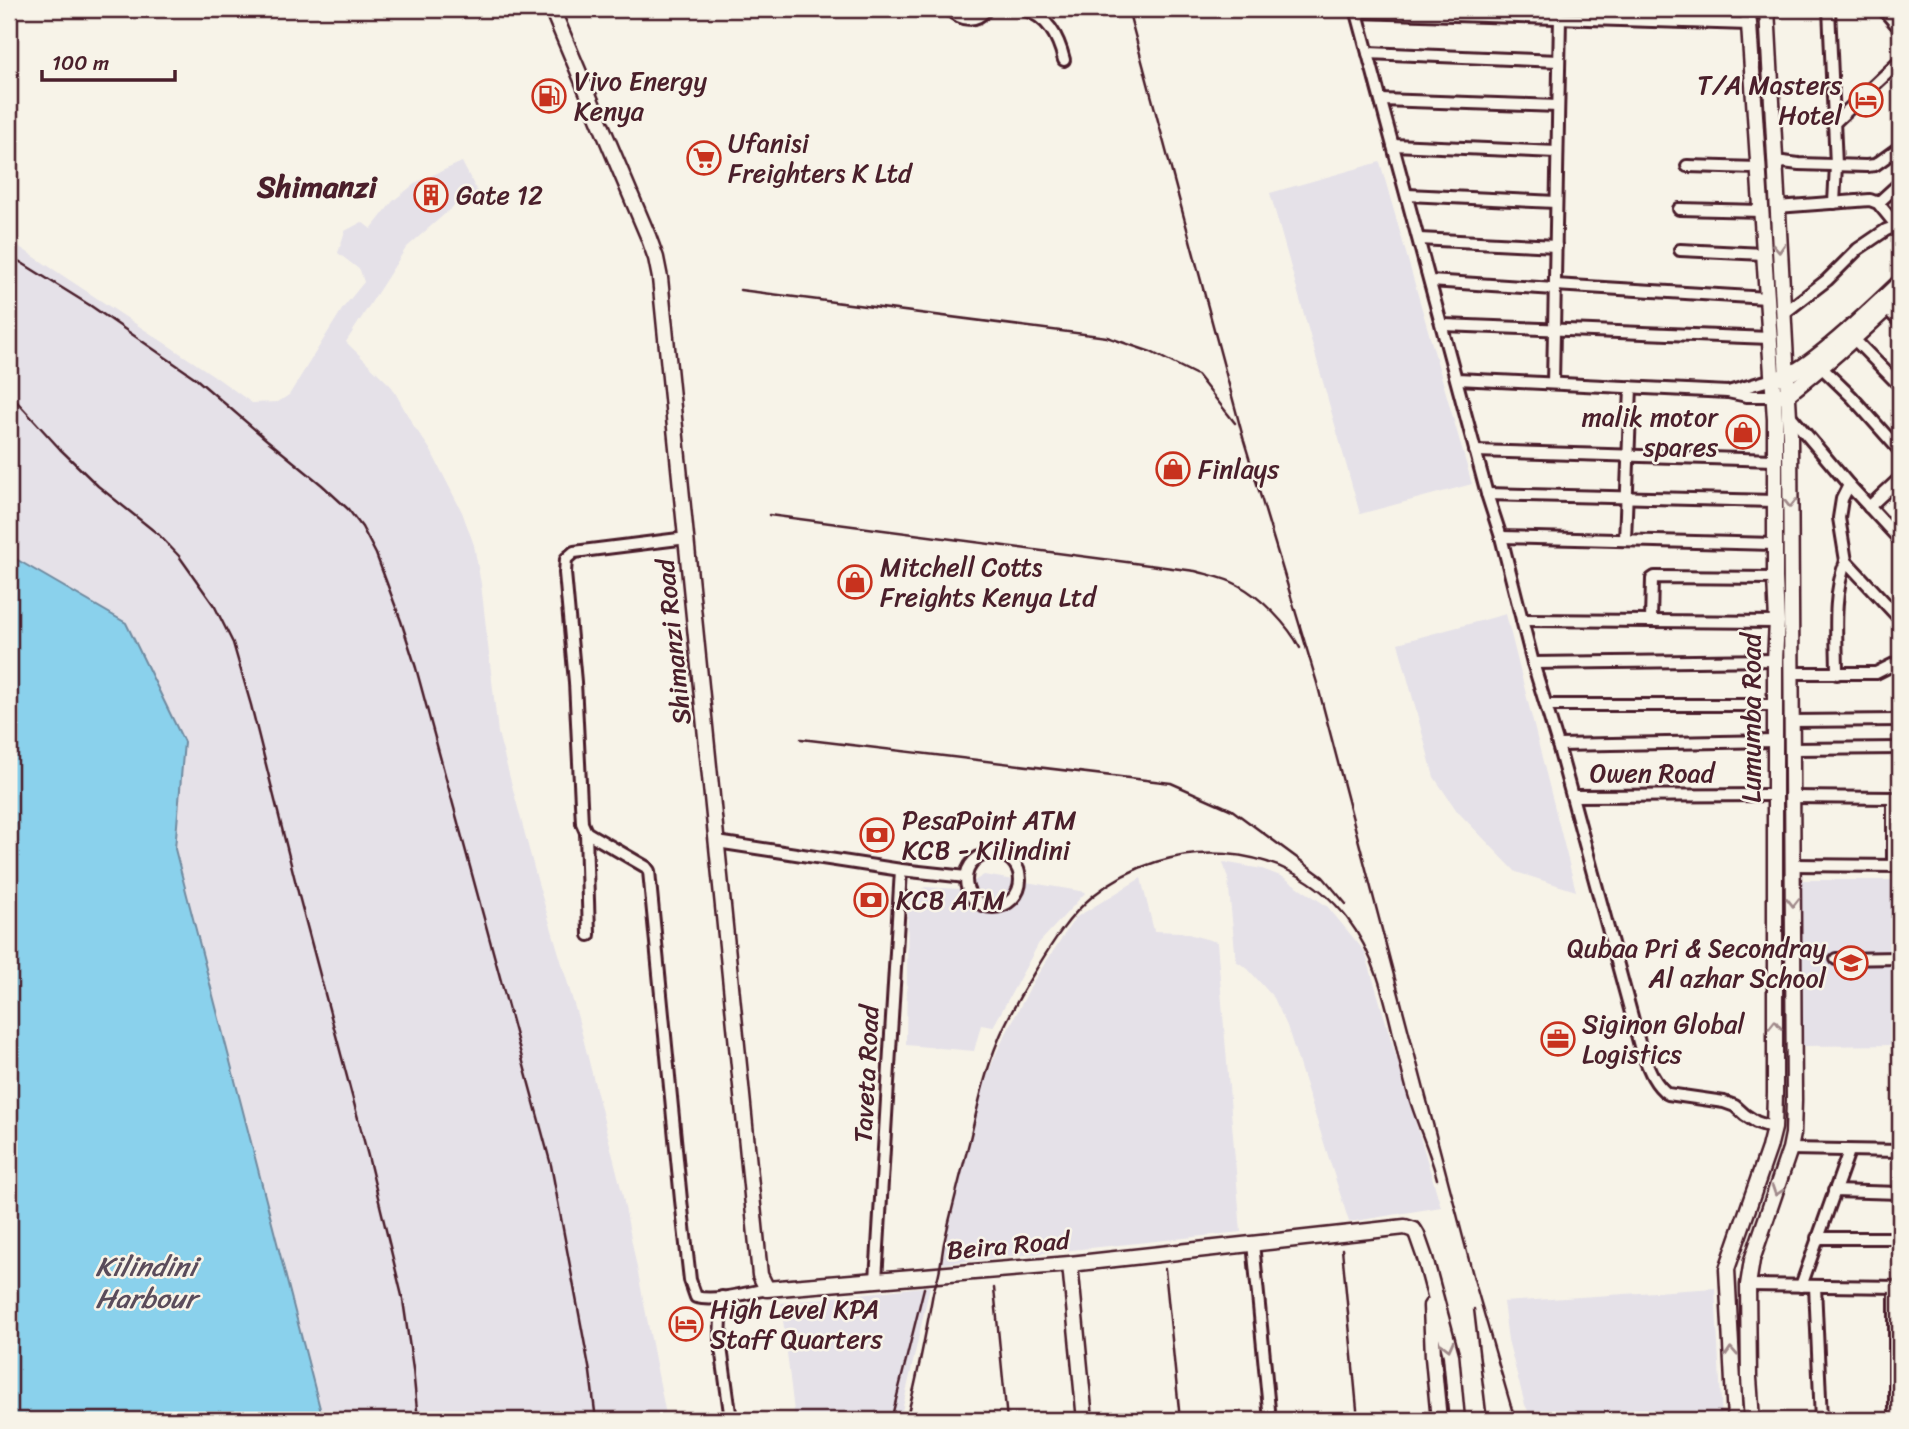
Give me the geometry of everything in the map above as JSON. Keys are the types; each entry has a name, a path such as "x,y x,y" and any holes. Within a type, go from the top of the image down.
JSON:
{"main road":[{"name":"Shimanzi Road","path":"552,9 656,258 664,311 760,1275 767,1289"},
{"name":"Lumumba Road","path":"1748,9 1770,338 1780,378"},
{"name":"Lumumba Road","path":"1735,1420 1727,1269 1765,1165 1774,1128 1777,622 1775,460 1781,395 1783,314 1766,9"},
{"path":"1780,378 1823,350 1900,282"},
{"path":"1781,395 1822,368 1900,296"},
{"name":"Lumumba Road","path":"1752,1420 1748,1285 1752,1260 1790,1149 1794,1100 1789,414 1781,395"},
{"path":"1775,841 1792,841"},
{"name":"Beira Road","path":"767,1289 1070,1264 1405,1227 1417,1235 1430,1280"},
{"path":"1070,1264 1085,1420"},
{"path":"1430,1280 1439,1420"},
{"path":"1430,1280 1451,1355 1457,1420"},
{"path":"1732,1379 1749,1378"}],"street":[{"path":"949,9 957,17 966,19 976,18 987,9"},
{"path":"1023,9 1048,23 1060,45 1064,60"},
{"path":"1829,9 1836,165 1833,203"},
{"path":"1883,9 1900,29"},
{"path":"1749,24 1356,10 1640,1046 1660,1088 1668,1094 1735,1105 1756,1122 1774,1128"},
{"path":"1553,383 1560,19"},
{"path":"1368,53 1559,61"},
{"path":"1833,124 1900,61"},
{"path":"1381,100 1558,106"},
{"path":"1393,145 1557,152"},
{"path":"1775,161 1875,165 1900,147"},
{"path":"1687,166 1759,168"},
{"path":"1878,203 1900,183"},
{"path":"1407,195 1556,202"},
{"path":"1777,206 1870,200 1878,203 1899,226 1886,230 1858,249 1827,280 1783,314"},
{"path":"1679,209 1762,211"},
{"path":"1419,239 1556,246"},
{"path":"1680,250 1765,254"},
{"path":"1430,281 1767,298"},
{"path":"1887,309 1900,322"},
{"path":"1443,325 1770,338"},
{"path":"1853,338 1900,386"},
{"path":"1822,368 1900,451"},
{"path":"1728,392 1780,378"},
{"path":"1457,379 1728,392 1747,396 1781,395"},
{"path":"1625,540 1631,387"},
{"path":"1789,414 1900,540"},
{"path":"1475,451 1775,460"},
{"path":"1869,507 1900,478"},
{"path":"1837,674 1840,576 1846,561 1839,518 1842,499 1849,485"},
{"path":"1487,494 1775,501"},
{"path":"1501,537 1775,544"},
{"path":"589,935 586,832 582,823 566,559 574,552 687,538"},
{"path":"1846,561 1900,619"},
{"path":"1651,621 1652,586 1655,577 1775,578"},
{"path":"1522,620 1777,622"},
{"path":"1533,663 1775,660"},
{"path":"1791,673 1876,673 1900,661"},
{"path":"1546,705 1775,705"},
{"path":"1791,721 1900,720"},
{"path":"1558,745 1775,741"},
{"path":"1792,749 1900,748"},
{"name":"Owen Road","path":"1572,796 1775,795"},
{"path":"1792,797 1896,798 1897,866 1792,865"},
{"path":"586,832 649,871 690,1280 696,1297 722,1297 767,1289"},
{"path":"717,842 901,870 966,877"},
{"path":"990,853 999,853 1007,857 1019,870 1019,888 1009,902 992,907 975,901 966,886 966,877 974,861 990,853"},
{"name":"Taveta Road","path":"876,1280 901,870"},
{"path":"1836,959 1900,958"},
{"path":"1790,1149 1900,1151"},
{"path":"1801,1286 1849,1151"},
{"path":"1834,1191 1900,1192"},
{"path":"1818,1238 1900,1238"},
{"path":"1253,1243 1270,1420"},
{"path":"1748,1285 1898,1287 1895,1420"},
{"path":"1815,1286 1821,1420"},
{"path":"722,1297 720,1340 731,1420"}],"shaded area":[{"path":"462,162 478,193 455,205 406,248 346,342 392,387 430,449 462,512 474,545 498,733 578,1018 622,1192 667,1420 315,1420 9,564 9,240 252,403 278,402 289,395 343,308 364,282 360,270 338,253 345,231 362,222 371,229 393,201 417,182"},
{"path":"1380,162 1472,484 1360,514 1270,193"},
{"path":"1506,614 1576,891 1516,872 1457,811 1434,777 1398,643"},
{"path":"1223,862 1262,869 1283,877 1327,906 1365,952 1441,1207 1349,1222 1287,1026 1274,998 1248,969 1236,961 1228,879"},
{"path":"984,875 1086,892 1039,943 993,1027 981,1025 974,1051 906,1045 908,899 925,887 961,889"},
{"path":"1141,878 1154,931 1181,932 1217,942 1241,1232 939,1264 982,1088 998,1049 1034,980 1075,918"},
{"name":"Qubaa Pri & Secondray Al azhar School","path":"1800,880 1900,880 1900,1045 1801,1046"},
{"path":"930,1286 900,1420 795,1420 781,1303"},
{"path":"1715,1288 1722,1420 1533,1420 1525,1405 1508,1340 1503,1302"}],"water":[{"name":"Kilindini Harbour","path":"9,555 126,623 184,742 175,849 323,1420 9,1420"}],"railway":[{"path":"1128,9 1244,441 1317,683 1474,1279 1515,1420"},
{"path":"9,255 91,306 194,377 348,509 362,527 376,554 416,668 551,1165 590,1372 596,1420"},
{"path":"740,290 1107,337 1151,352 1197,375 1235,423"},
{"path":"9,393 98,486 159,535 179,556 215,607 233,643 368,1156 403,1300 418,1420"},
{"path":"769,515 1195,571 1247,590 1281,621 1300,648"},
{"path":"801,739 1171,783 1232,810 1323,877 1346,904"},
{"path":"906,1420 950,1217 982,1089 998,1041 1029,981 1066,924 1094,895 1124,875 1157,862 1191,855 1226,854 1260,860 1292,872 1322,892 1347,918 1370,957 1378,978 1409,1100 1437,1179"},
{"path":"1342,1249 1358,1420"},
{"path":"1165,1269 1180,1420"},
{"path":"891,1420 924,1288"},
{"path":"994,1288 1007,1420"},
{"path":"1474,1309 1487,1420"}],"place":[{"name":"Vivo Energy Kenya","path":"549,96"},
{"name":"T/A Masters Hotel","path":"1866,100"},
{"name":"Ufanisi Freighters K Ltd","path":"704,158"},
{"name":"Gate 12","path":"431,195"},
{"name":"malik motor spares","path":"1743,432"},
{"name":"Finlays","path":"1173,469"},
{"name":"Mitchell Cotts Freights Kenya Ltd","path":"855,582"},
{"name":"PesaPoint ATM KCB - Kilindini","path":"877,835"},
{"name":"KCB ATM","path":"871,900"},
{"name":"Qubaa Pri & Secondray Al azhar School","path":"1851,963"},
{"name":"Siginon Global Logistics","path":"1558,1039"},
{"name":"High Level KPA Staff Quarters","path":"686,1324"}],"district":[{"name":"Shimanzi","path":"317,187"}]}
